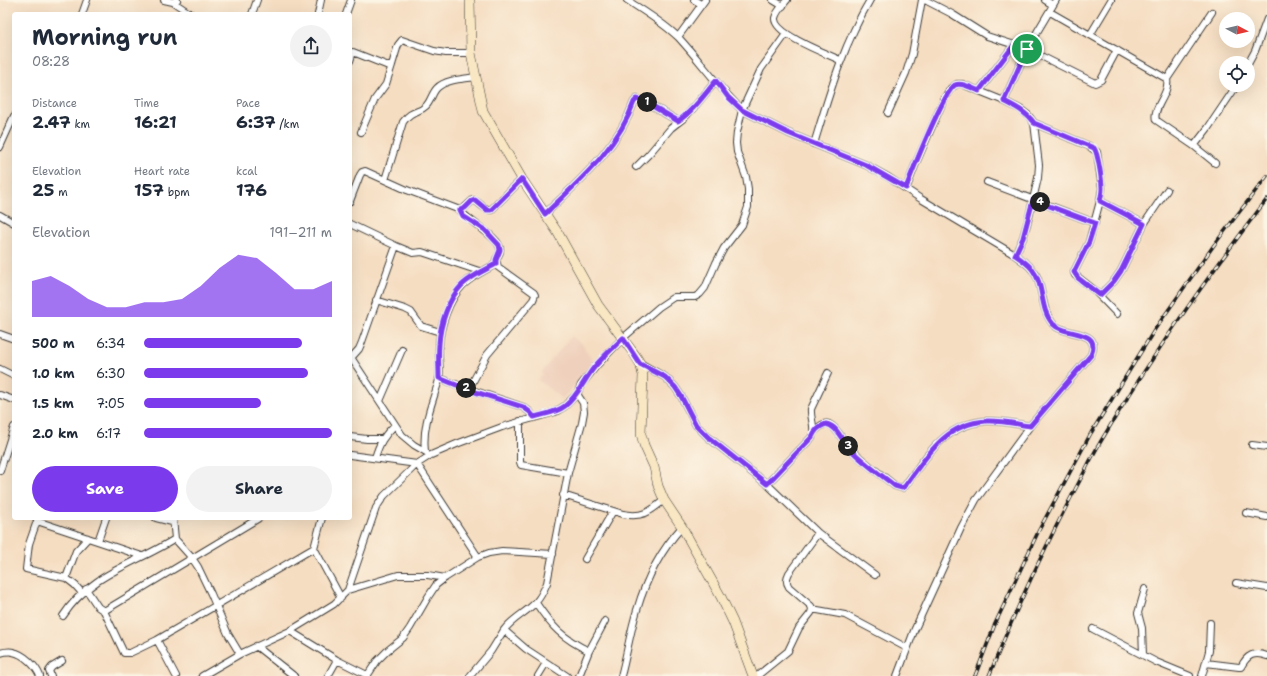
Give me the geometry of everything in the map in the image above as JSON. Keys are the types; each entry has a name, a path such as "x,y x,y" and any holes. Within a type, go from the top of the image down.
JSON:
{"main road":[{"path":"470,0 470,53 483,111 522,179 558,233 598,305 623,338 640,364 643,375 642,434 644,445 654,467 658,486 664,500 682,527 721,597 733,622 753,676"}],"street":[{"path":"83,12 87,0"},
{"path":"164,0 175,1 189,12"},
{"path":"253,12 257,0"},
{"path":"318,12 321,0"},
{"path":"347,12 351,0"},
{"path":"627,0 657,20 678,37 704,66 728,97 742,110 814,144 866,165 1015,255 1032,268 1037,276 1046,311 1053,324 1060,329 1088,337 1093,343 1091,355 1030,426 976,500 961,528 907,648 897,676"},
{"path":"678,37 703,2 694,0"},
{"path":"774,0 782,6"},
{"path":"787,0 776,15 775,20 777,25 786,34 840,60"},
{"path":"814,144 840,60 851,34 870,0"},
{"path":"888,113 899,91 910,60 922,0"},
{"path":"925,0 939,6 987,36 1027,49 1095,83 1098,83 1101,80 1117,50"},
{"path":"939,6 943,0"},
{"path":"1004,101 1027,49 1055,3 1045,0"},
{"path":"1090,34 1111,0"},
{"path":"1050,12 1167,79"},
{"path":"1212,12 1167,79 1167,88 1155,118 1159,123 1194,146 1215,163"},
{"path":"1252,56 1267,19"},
{"path":"202,676 240,654 290,631 334,604 341,598 348,590 376,508 384,496 417,464 431,455 502,427 555,412 565,406 577,394 581,385 597,365 623,338 668,300 674,297 695,297 700,294 705,288 724,248 742,226 748,207 748,189 746,177 737,152 736,143 742,110 761,69 786,34"},
{"path":"361,132 375,99 386,84 398,45 402,40 434,51 446,53 470,53"},
{"path":"979,91 1014,45"},
{"path":"352,52 386,65 392,65"},
{"path":"385,180 407,117 411,113 426,106 438,87 444,83 476,77"},
{"path":"636,167 650,154 671,128 685,117 716,81"},
{"path":"906,188 945,97 951,88 957,84 962,84 1020,109 1028,115 1034,123 1039,165 1038,178 1023,238 1015,255"},
{"path":"1194,146 1208,128 1231,92"},
{"path":"545,214 586,173 612,144 623,128 634,102 637,99 644,101 678,121"},
{"path":"0,147 12,120"},
{"path":"1034,123 1089,146 1096,152 1102,188 1100,201 1089,242 1074,272 1078,278 1100,295 1117,314"},
{"path":"352,196 362,172 368,171 414,193 460,210 463,216 485,230 499,245 500,250 496,260 498,267 534,293 535,298 487,355 469,390"},
{"path":"460,210 475,200 487,210 491,210 522,179"},
{"path":"987,182 1095,223"},
{"path":"1100,295 1114,281 1121,271 1144,224 1167,190"},
{"path":"1100,201 1144,224"},
{"path":"0,215 12,222"},
{"path":"352,225 413,253 422,252 482,272"},
{"path":"352,355 359,349 362,342 396,246"},
{"path":"425,451 425,428 439,378 438,357 440,332 445,315 453,298 462,285 496,264"},
{"path":"376,300 406,309 411,312 421,326 440,332"},
{"path":"0,334 12,338"},
{"path":"380,401 402,350"},
{"path":"352,358 402,435 414,445 431,455"},
{"path":"640,364 665,377 675,387 696,425 708,437 767,484 818,533 875,575"},
{"path":"0,369 12,375"},
{"path":"814,432 810,415 811,409 828,373"},
{"path":"439,378 469,390 523,407 534,417"},
{"path":"470,676 512,620 536,603 547,583 563,495 578,442 584,412 582,403 577,394"},
{"path":"0,395 12,399"},
{"path":"520,421 521,465 568,474"},
{"path":"767,484 812,437 820,425 826,424 835,428 846,444 859,456 895,486 902,488 905,486 927,454 952,432 969,424 987,421 1030,426"},
{"path":"375,458 386,432 395,425"},
{"path":"0,471 12,433"},
{"path":"352,437 382,439"},
{"path":"1252,445 1267,447"},
{"path":"352,455 417,464 478,557"},
{"path":"563,495 632,516 643,515 664,500"},
{"path":"585,559 613,511"},
{"path":"1246,513 1267,517"},
{"path":"142,556 38,520 29,544 26,569 66,578 84,591 98,607 104,611 124,653 130,653 157,640 314,548"},
{"path":"98,541 105,520"},
{"path":"172,520 175,539 192,558 212,594 228,634 240,654"},
{"path":"104,611 256,520"},
{"path":"321,520 314,548 341,598"},
{"path":"622,676 637,611 646,584 658,558 669,541 682,527"},
{"path":"757,676 788,651 799,628 811,613 812,609 809,603 789,587 786,578 818,533"},
{"path":"66,578 76,551 88,538"},
{"path":"63,616 70,605 84,591 119,568 175,539"},
{"path":"290,631 336,660 367,676 377,661 403,638 436,585 445,578 478,557 489,553 502,551 553,554"},
{"path":"348,590 398,575 428,575 445,578"},
{"path":"1236,583 1267,588"},
{"path":"1143,655 1142,628 1138,613 1145,589"},
{"path":"536,603 549,623 560,634 574,644 588,651"},
{"path":"812,609 845,615 907,648"},
{"path":"579,676 588,651 605,621"},
{"path":"1202,676 1209,651 1210,623"},
{"path":"1093,628 1143,655 1190,676"},
{"path":"504,630 526,649 568,676"},
{"path":"157,640 176,676"},
{"path":"256,646 294,676"},
{"path":"0,653 8,651 19,653 33,665 40,676"},
{"path":"1206,663 1241,667 1246,658 1249,656 1261,654 1267,656"},
{"path":"51,676 49,671 50,668 62,660"},
{"path":"328,676 336,660"},
{"path":"538,676 546,663"}],"shaded area":[{"path":"571,336 582,344 594,364 562,399 538,380 543,374 541,373"}],"railway":[{"path":"975,676 995,624 1039,530 1091,433 1155,329 1214,245 1267,176"},
{"path":"989,676 1042,556 1098,447 1120,410 1180,318 1267,199"}],"route":[{"path":"1014,45 1027,49 1004,101 1020,109 1028,115 1034,123 1094,148 1102,188 1100,201 1144,224 1121,271 1114,281 1100,295 1078,278 1074,272 1084,254 1095,223 1033,200 1023,238 1015,255 1032,268 1037,276 1046,311 1053,324 1060,329 1088,337 1093,343 1093,349 1091,355 1030,426 1007,422 987,421 969,424 952,432 927,454 905,486 902,488 895,486 859,456 846,444 835,428 826,424 820,425 812,437 767,484 708,437 696,425 675,387 665,377 653,369 640,364 623,338 597,365 581,385 577,394 565,406 555,412 534,417 530,412 515,403 469,390 439,378 438,357 440,332 445,315 453,298 462,285 496,264 497,257 500,253 499,245 485,230 463,216 460,210 475,200 487,210 491,210 522,179 545,214 582,178 612,144 623,128 634,102 637,99 644,101 678,121 685,117 716,81 728,97 742,110 788,133 866,165 906,188 945,97 951,88 957,84 962,84 979,91 1014,45"}]}
